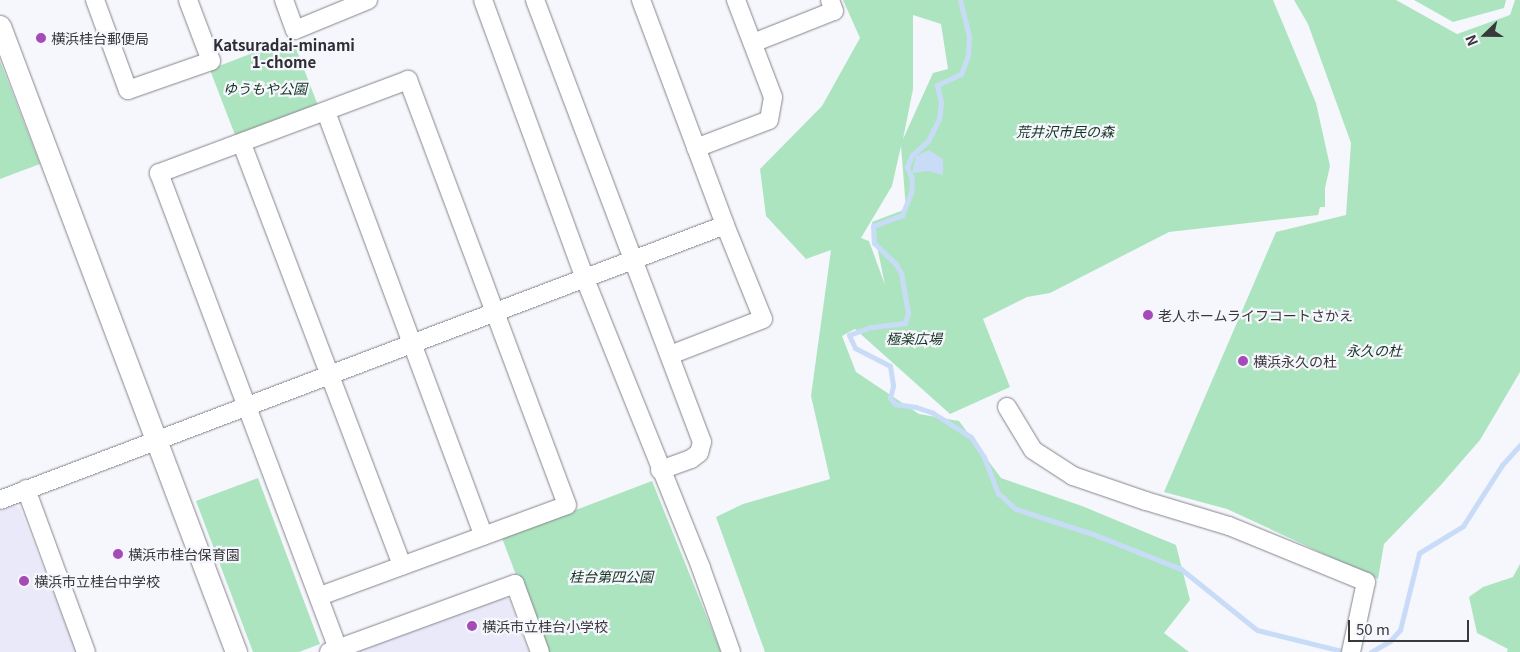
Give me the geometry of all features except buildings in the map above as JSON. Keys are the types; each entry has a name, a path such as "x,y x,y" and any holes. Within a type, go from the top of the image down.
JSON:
{"street":[{"path":"94,0 128,90 211,61 188,0"},
{"path":"284,0 295,30 368,0"},
{"path":"483,0 585,278 660,470 701,568 731,652"},
{"path":"535,0 702,442 699,453 695,456 660,470"},
{"path":"641,0 725,224 763,319 670,355"},
{"path":"696,148 769,120 773,97 736,0"},
{"path":"753,43 834,11 830,0"},
{"path":"0,26 236,652"},
{"path":"320,596 566,505 496,312 408,80 242,144 159,173 245,406 320,596 333,650 514,584 540,652"},
{"path":"326,112 484,536"},
{"path":"242,144 402,566"},
{"path":"0,500 156,439 330,376 725,224"},
{"path":"1007,408 1033,450 1073,476 1146,501 1229,526 1366,582 1352,648"},
{"path":"26,489 86,652"}],"shaded area":[{"name":"横浜市立桂台中学校","path":"14,505 20,508 76,652 0,652 0,511"},
{"name":"横浜市立桂台小学校","path":"503,597 509,599 529,652 355,652"}],"green space":[{"path":"843,0 1273,0 1316,103 1330,166 1325,188 1325,207 1320,207 1318,215 1169,232 1050,293 1027,297 983,319 1010,387 950,414 855,329 842,336 856,372 919,414 959,421 1001,478 1082,506 1176,545 1190,600 1164,633 1189,652 765,652 716,517 743,504 830,479 811,396 831,250 806,259 766,216 760,169 822,106 860,38","holes":["913,15 941,24 948,69 933,73 903,139 913,89","901,146 906,209 872,222 885,285 869,241 861,238 892,186"]},
{"name":"永久の杜","path":"1294,0 1396,0 1457,34 1510,15 1515,0 1520,0 1520,372 1480,440 1440,486 1384,544 1378,579 1227,509 1164,492 1276,232 1346,215 1351,143 1308,24"},
{"path":"1414,0 1506,0 1504,8 1453,22"},
{"name":"ゆうもや公園","path":"292,38 319,107 236,139 210,70"},
{"path":"0,61 40,164 0,179"},
{"path":"258,478 320,644 299,652 253,652 196,501"},
{"name":"桂台第四公園","path":"652,481 721,652 547,652 519,574 516,575 502,538"},
{"path":"1520,564 1520,652 1507,652 1508,649 1477,633 1469,597 1483,587 1513,577"}],"water":[{"path":"929,150 943,159 943,175 928,171 912,173 916,156"}],"waterway":[{"path":"960,0 969,37 968,55 961,74 937,85 941,103 939,119 928,141 912,155 907,167 912,179 911,192 902,215 873,226 874,243 895,263 901,273 908,313 905,323 870,327 849,335 855,348 890,366 893,386 890,398 895,404 916,407 933,413 971,437 984,457 998,493 1016,509 1093,534 1181,569 1257,630 1346,652"},
{"path":"1371,652 1390,641 1400,630 1419,553 1463,526 1502,465 1520,445"}],"place":[{"name":"横浜桂台郵便局","path":"41,38"},
{"name":"老人ホームライフコートさかえ","path":"1148,315"},
{"name":"横浜永久の杜","path":"1243,361"},
{"name":"横浜市桂台保育園","path":"118,554"},
{"name":"横浜市立桂台中学校","path":"24,581"},
{"name":"横浜市立桂台小学校","path":"472,626"}],"district":[{"name":"Katsuradai-minami 1-chome","path":"284,52"}],"park label":[{"name":"荒井沢市民の森","path":"1065,131"},
{"name":"極楽広場","path":"914,338"}]}
